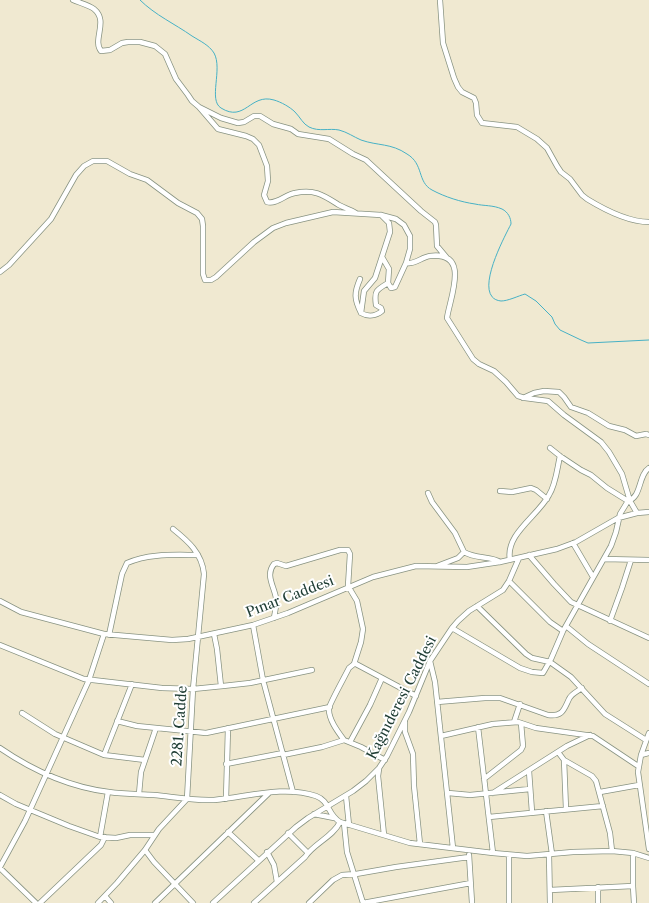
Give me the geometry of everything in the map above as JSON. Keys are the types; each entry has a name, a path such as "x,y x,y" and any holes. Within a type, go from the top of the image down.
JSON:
{"street":[{"path":"73,0 93,8 97,12 101,25 98,46 101,51 110,50 122,43 128,42 145,43 158,48 167,57 176,79 192,101 218,128 250,137 259,145 264,155 268,172 268,181 264,195 267,202 272,202 296,192 314,193 324,195 342,207 357,214"},
{"path":"440,0 443,43 454,78 462,92 474,98 477,115 482,123 517,127 525,131 547,148 556,166 570,179 582,195 587,199 626,218 649,222"},
{"path":"199,107 221,118 238,123 244,122 254,116 260,116 273,124 291,129 298,134 329,139 366,160 435,222 437,247 454,264 456,272 447,316 449,322 473,359 479,364 494,371 516,394 523,398 541,399 552,403 561,413 602,443 622,474 629,501 636,513"},
{"path":"0,272 51,219 80,170 88,163 96,160 110,162 130,174 146,180 178,203 199,214 203,221 203,274 205,280 211,280 216,277 254,242 277,226 329,213 381,215 396,219 409,232 410,244 406,263 395,287 391,288 388,283 389,269 382,256"},
{"path":"361,313 364,291 375,278 391,230 389,224 381,215"},
{"path":"433,256 437,247"},
{"path":"406,263 410,264 433,256 447,258"},
{"path":"360,279 355,294 361,313"},
{"path":"361,313 369,316 381,312 381,308 376,305 375,293 388,283"},
{"path":"523,398 544,391 558,392 564,397 571,407 588,413 609,426 625,430 636,436 646,434 649,435"},
{"path":"550,448 581,470 591,475 607,488 629,501"},
{"path":"510,560 510,546 518,532 539,511 547,499 554,484 560,456"},
{"path":"452,628 520,668 532,672 543,673 550,662 563,631 614,540 618,518 629,501 636,494 646,469 649,468"},
{"path":"500,491 512,492 531,488 547,499"},
{"path":"428,493 432,502 453,530 464,552 472,556 496,559 500,562"},
{"name":"Pınar Caddesi","path":"0,601 21,612 107,635 172,640 214,634 253,625 292,611 348,586 373,577 408,568 422,566 468,567 510,560 557,549 573,543 618,518 636,513 649,512"},
{"name":"2281. Cadde","path":"173,529 185,539 198,554 204,574 193,689 187,799"},
{"path":"573,543 593,576"},
{"path":"274,618 277,602 270,578 270,572 274,564 277,563 286,566 317,556 347,549 350,551 348,586 357,601 363,629 361,642 354,664 349,668 330,707 330,716 344,740"},
{"path":"436,567 458,558 464,552"},
{"path":"36,903 0,867 30,810 107,635 121,578 127,563 138,559 157,556 198,554"},
{"path":"529,555 563,595 578,605 649,638"},
{"name":"Kağnıderesi Caddesi","path":"213,903 288,833 314,814 346,796 366,781 379,768 385,760 405,720 430,661 452,628 462,616 503,590 509,581 519,558"},
{"path":"604,559 649,560"},
{"path":"610,621 631,560"},
{"path":"509,581 545,618 563,631"},
{"path":"477,606 526,654 532,658 550,662 571,677 605,714 646,740"},
{"path":"253,625 263,680 293,792"},
{"path":"566,626 588,644 649,684"},
{"path":"214,634 221,686"},
{"path":"0,645 88,680 168,689 193,689 221,686 263,680 312,670"},
{"path":"430,661 435,682 454,848"},
{"path":"354,664 416,696"},
{"path":"350,742 370,705 382,678"},
{"path":"104,755 132,684"},
{"path":"437,702 493,697 505,699 548,715 555,715 563,711 571,696 582,688"},
{"path":"514,722 520,704"},
{"path":"117,721 131,725 206,733 330,707"},
{"path":"22,714 41,727 62,738 104,755 145,760"},
{"path":"405,720 405,732 412,754 420,844"},
{"path":"441,736 478,727 514,722 521,723 543,729 590,735 638,766"},
{"path":"484,779 521,750 523,746 521,723"},
{"path":"478,727 493,853"},
{"path":"139,794 140,772 156,728"},
{"path":"226,799 228,728"},
{"path":"649,733 638,766 639,786 647,825 649,849"},
{"path":"493,793 574,742 590,735"},
{"path":"226,764 322,747 344,740 385,760"},
{"path":"0,748 46,774 84,787 108,792 212,800 269,793 293,792 320,798 328,806 334,818"},
{"path":"558,752 564,760 594,778 598,784 612,851"},
{"path":"641,755 649,753"},
{"path":"564,760 566,809"},
{"path":"379,768 378,776 384,835"},
{"path":"528,771 532,812"},
{"path":"600,792 639,786"},
{"path":"448,793 465,795 530,789"},
{"path":"100,836 108,792"},
{"path":"155,903 269,793"},
{"path":"0,795 30,810 79,830 106,838 116,838 130,835 155,835"},
{"path":"346,796 344,823 347,852 363,903 471,883"},
{"path":"98,903 145,850 155,835 187,799"},
{"path":"489,817 603,806"},
{"path":"546,811 550,855 550,903"},
{"path":"314,814 334,818 344,823 420,844 509,855 527,856 573,852 612,851 633,853 649,858"},
{"path":"254,903 308,853 344,823"},
{"path":"228,832 258,860"},
{"path":"288,833 308,853"},
{"path":"40,903 65,881 106,838"},
{"path":"145,850 154,862 193,903"},
{"path":"470,850 469,857 472,903"},
{"path":"267,852 274,865 277,882"},
{"path":"633,853 634,902 639,903"},
{"path":"509,855 510,903"},
{"path":"309,903 337,877 345,874 354,874 469,857"},
{"path":"550,890 633,886"},
{"path":"598,888 598,903"},
{"path":"105,896 111,903"}],"waterway":[{"path":"140,0 159,15 204,43 212,50 217,67 215,91 216,98 217,104 221,108 229,112 236,112 259,100 266,99 277,101 293,110 309,127 316,129 339,130 361,140 390,146 401,150 416,163 427,187 437,193 464,202 492,206 506,212 510,217 511,224 497,253 489,278 489,289 493,297 504,301 525,294 536,301 552,317 560,330 588,343 649,340"}]}
